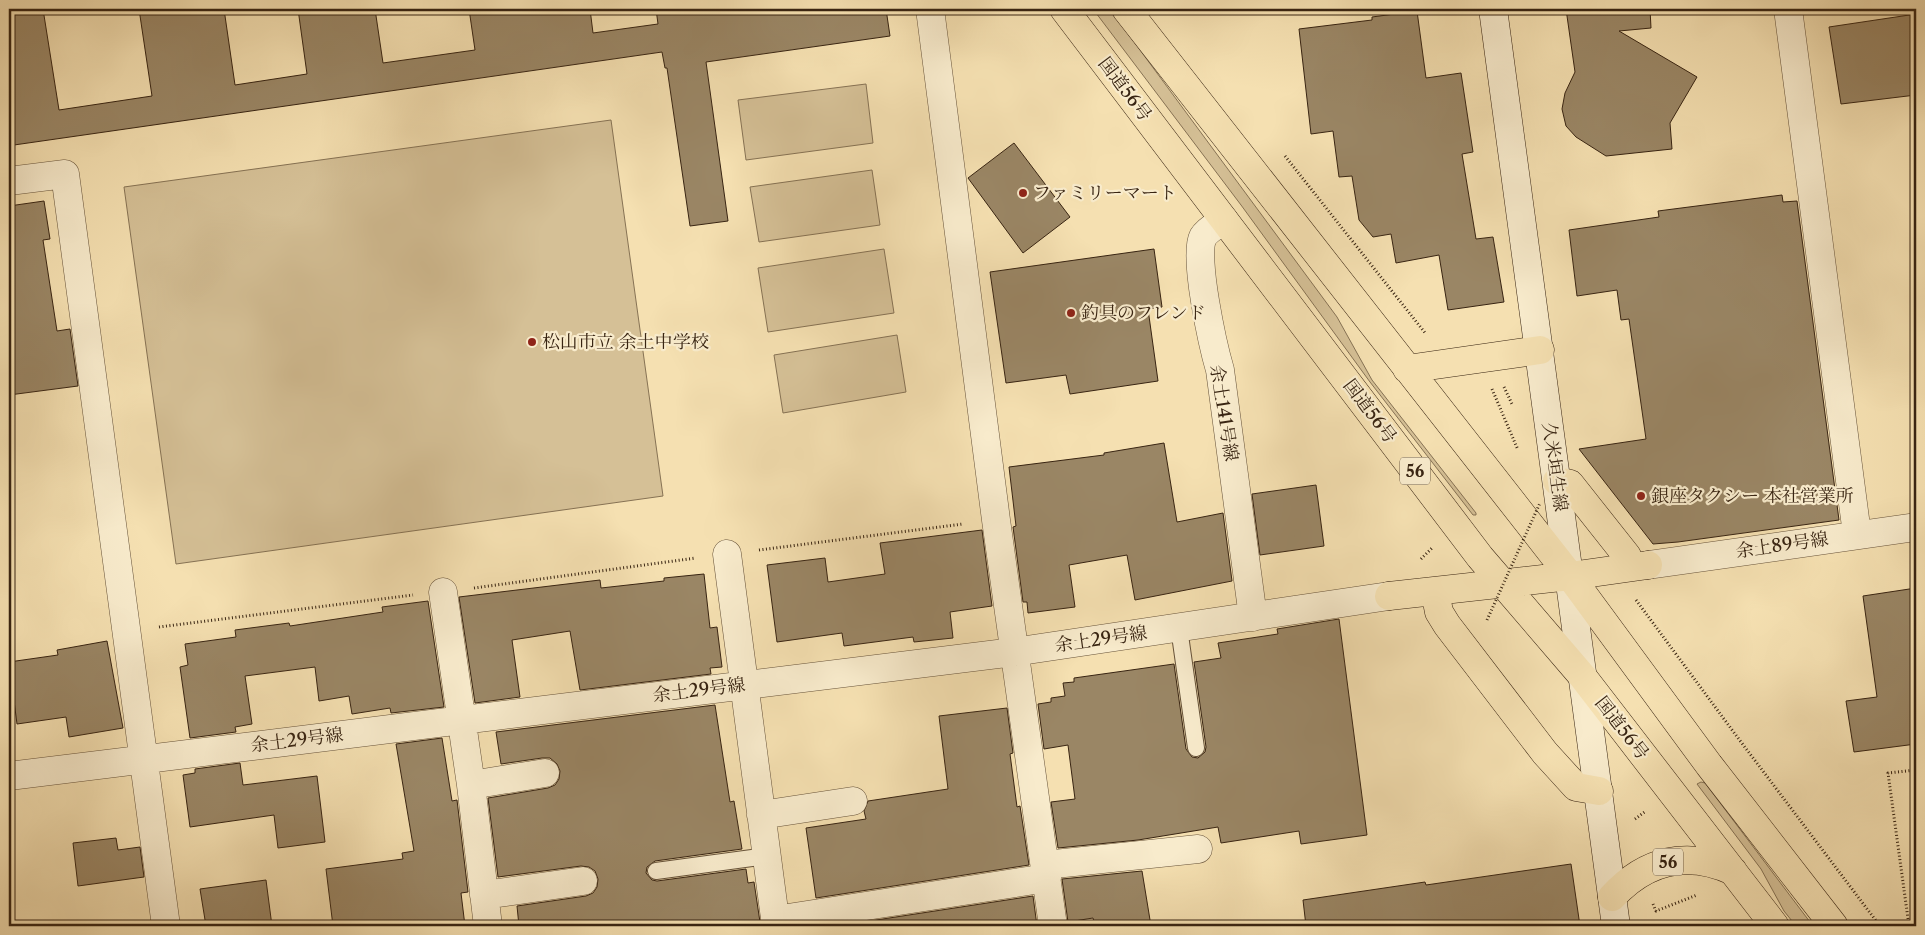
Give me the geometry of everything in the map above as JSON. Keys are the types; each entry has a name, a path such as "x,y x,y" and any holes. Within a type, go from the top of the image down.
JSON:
{"highway":[{"name":"国道56号","path":"1064,9 1480,556 1583,677 1775,926"},
{"path":"1136,12 1406,369 1570,576 1709,765 1834,926"},
{"path":"1406,369 1486,368 1540,350"},
{"path":"1388,596 1503,584 1631,567 1627,556 1570,484 1547,488"},
{"path":"1435,591 1439,612 1447,625 1545,753 1576,787 1599,791"},
{"name":"56","path":"1612,897 1640,873 1668,862 1690,860 1705,862 1733,871"}],"street":[{"path":"930,9 996,520 1053,926"},
{"name":"久米垣生線","path":"1494,9 1540,350 1547,488 1570,576 1616,926"},
{"path":"1794,10 1857,534"},
{"path":"9,181 65,174 166,926"},
{"name":"余土141号線","path":"1224,220 1204,235 1200,245 1200,259 1210,338 1220,370 1253,617"},
{"name":"余土89号線","path":"1631,567 1916,527"},
{"path":"727,554 775,923 1046,872 1198,849"},
{"path":"443,592 471,785 488,926"},
{"name":"余土29号線","path":"9,776 1014,652 1388,596"},
{"path":"471,785 544,773"},
{"path":"761,815 854,801"},
{"path":"484,895 582,881"}],"lane":[{"path":"1179,628 1196,748"},
{"path":"656,870 767,856"}],"path":[{"path":"1282,152 1430,339"},
{"path":"1486,368 1521,459"},
{"path":"1486,620 1547,488"},
{"path":"126,631 996,520"},
{"path":"1631,567 1746,750 1880,926"},
{"path":"1909,926 1888,773 1916,770"}],"shaded area":[{"path":"1093,9 1108,9 1123,27 1337,317 1372,380 1476,515 1473,515 1370,382 1241,205"},
{"path":"866,84 873,143 746,160 738,100"},
{"path":"611,120 663,496 176,564 124,187"},
{"path":"872,170 880,225 759,242 750,187"},
{"path":"884,249 894,313 768,332 758,268"},
{"path":"897,335 906,392 783,413 774,355"},
{"path":"1705,783 1813,926 1796,926 1784,911 1761,869 1697,784"}],"building":[{"path":"9,9 43,9 59,110 152,96 139,9 224,9 235,85 307,74 298,9 375,9 383,63 475,50 469,9 590,9 593,33 658,24 656,9 886,9 890,36 706,62 728,221 690,226 667,68 665,68 662,52 14,145 9,115"},
{"path":"1566,9 1650,9 1651,28 1619,31 1697,77 1670,123 1672,149 1606,156 1576,137 1566,126 1562,109 1565,93 1575,72"},
{"path":"1417,11 1426,78 1461,73 1473,152 1462,154 1476,239 1493,237 1504,302 1448,310 1439,255 1396,263 1391,234 1373,237 1359,220 1352,176 1339,177 1333,131 1311,134 1299,29 1372,20 1372,17"},
{"path":"1916,14 1916,95 1841,104 1829,27"},
{"path":"1014,143 1070,217 1023,253 968,178"},
{"path":"1782,195 1783,202 1797,201 1839,520 1653,544 1579,449 1646,439 1629,319 1621,320 1617,290 1577,296 1569,230 1659,217 1658,211"},
{"path":"44,201 50,239 43,240 57,331 70,329 78,386 9,395 9,206"},
{"path":"1154,249 1162,307 1148,309 1158,381 1070,394 1066,375 1006,383 990,272"},
{"path":"1164,443 1177,522 1223,513 1232,581 1135,600 1127,555 1069,565 1075,607 1028,613 1027,602 1023,602 1013,527 1016,526 1009,467 1104,455 1104,453"},
{"path":"1316,485 1324,546 1260,555 1252,494"},
{"path":"982,530 992,606 950,612 953,638 914,642 913,637 844,646 842,633 777,642 767,565 825,558 828,582 885,574 880,543"},
{"path":"704,574 710,628 717,627 722,667 710,668 711,674 580,690 570,631 512,640 520,697 475,703 459,597 600,580 601,588 664,581 664,578"},
{"path":"1916,588 1916,744 1854,752 1846,701 1877,697 1863,596"},
{"path":"428,601 444,707 391,713 390,708 352,714 349,696 319,701 315,667 245,676 252,724 235,727 236,732 190,738 180,667 188,665 185,644 236,637 235,630 289,623 290,626 383,612 382,607"},
{"path":"1339,619 1367,835 1301,844 1299,831 1221,843 1218,827 1138,840 1058,848 1051,802 1075,799 1068,745 1044,749 1038,704 1051,702 1051,698 1065,696 1063,683 1074,682 1074,678 1174,664 1186,749 1192,757 1198,758 1205,752 1206,747 1194,662 1221,658 1218,643 1278,634 1277,629"},
{"path":"107,641 123,728 69,737 66,717 17,724 9,662 58,655 57,650"},
{"path":"715,705 730,802 734,801 742,849 655,861 647,867 646,873 652,880 657,881 746,869 748,883 754,882 760,922 731,926 519,926 517,906 586,896 593,893 597,887 598,879 595,871 589,867 581,866 498,877 488,798 548,788 555,785 559,779 560,771 557,764 550,758 501,764 496,732"},
{"path":"1007,708 1013,753 1010,754 1017,807 1020,806 1029,865 816,898 806,828 866,819 864,811 868,801 948,789 939,716"},
{"path":"442,738 452,801 457,800 468,892 461,893 465,926 333,926 326,869 403,859 402,853 414,851 396,744"},
{"path":"240,763 243,785 317,776 325,842 278,848 274,815 190,827 183,775 195,773 195,769"},
{"path":"116,838 118,850 140,847 144,877 78,886 73,843"},
{"path":"1571,864 1580,926 1306,926 1303,900 1425,882 1426,885"},
{"path":"1142,871 1151,926 1095,926 1093,918 1068,922 1062,879"},
{"path":"266,880 272,926 206,926 200,889"},
{"path":"1033,896 1037,926 837,926"}],"place":[{"name":"ファミリーマート","path":"1023,193"},
{"name":"釣具のフレンド","path":"1071,313"},
{"name":"松山市立 余土中学校","path":"532,342"},
{"name":"銀座タクシー 本社営業所","path":"1641,496"}]}
